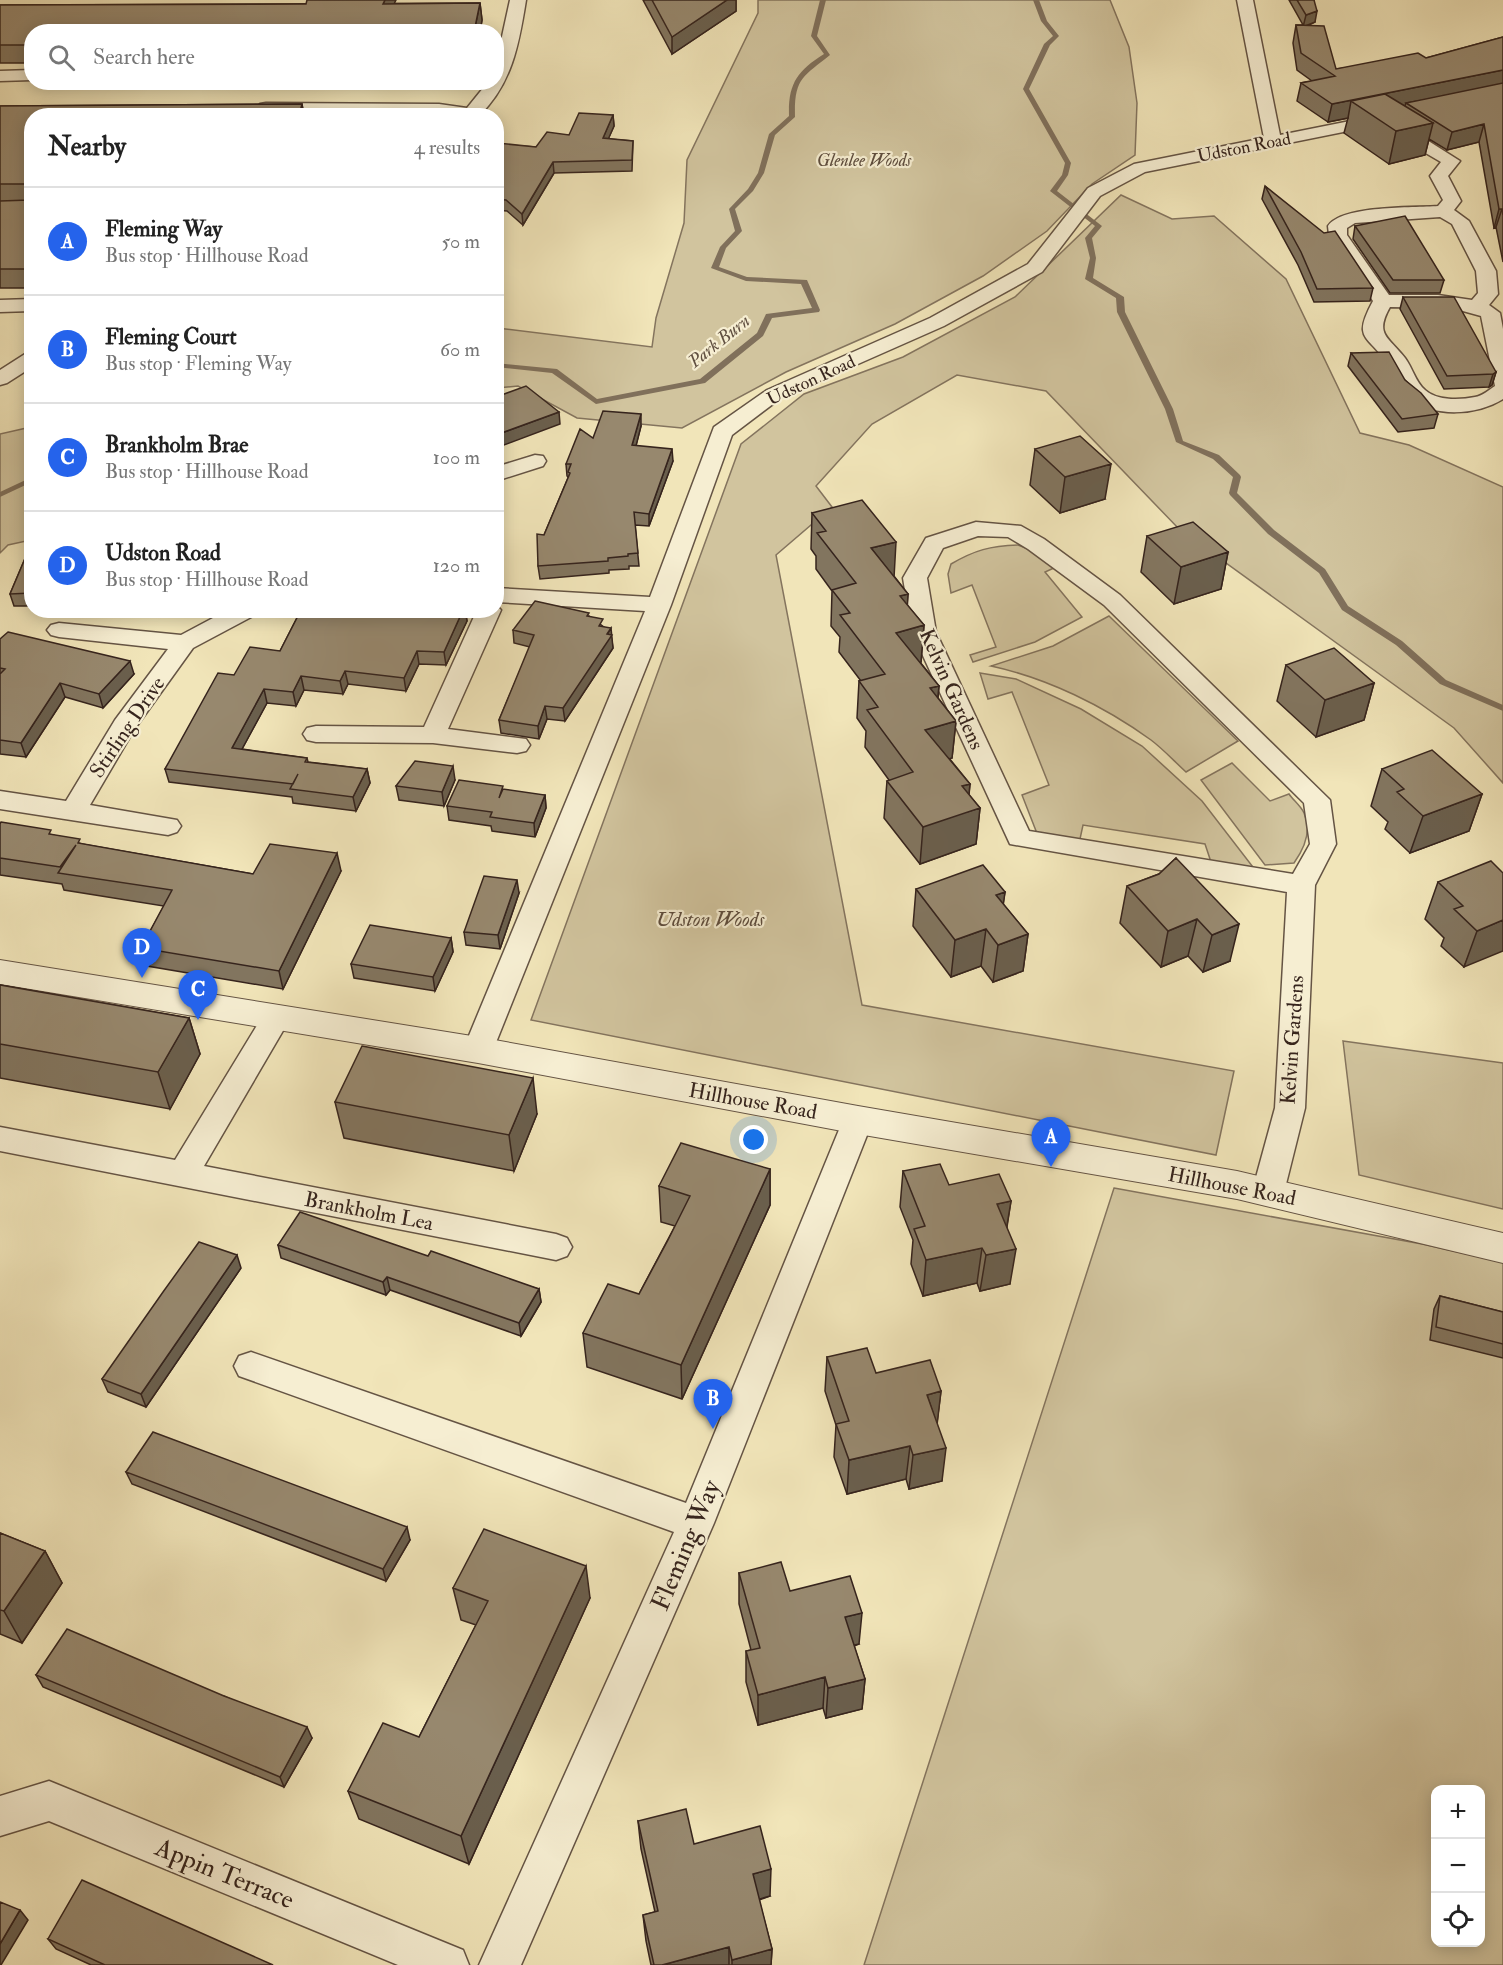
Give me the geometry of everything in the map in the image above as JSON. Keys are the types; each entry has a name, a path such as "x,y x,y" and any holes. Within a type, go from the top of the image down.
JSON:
{"street":[{"path":"504,64 510,51 518,0"},
{"path":"1245,0 1273,141"},
{"path":"0,75 24,75"},
{"path":"478,108 490,97 493,90"},
{"name":"Udston Road","path":"478,1050 658,605 722,432 774,394 937,322 1035,268 1094,192 1140,168 1415,112"},
{"path":"1382,119 1451,161 1439,176 1452,201 1443,211"},
{"path":"1383,301 1338,235 1337,226 1351,218 1443,211 1460,221 1486,271 1488,294 1477,306"},
{"path":"1383,301 1464,303 1477,306 1490,313 1503,382"},
{"path":"1383,301 1372,321 1374,336 1397,361 1416,394 1434,403 1454,405 1482,403 1503,390"},
{"path":"0,306 24,306"},
{"path":"0,379 17,360"},
{"path":"504,472 535,461"},
{"name":"Kelvin Gardens","path":"1268,1192 1290,1107 1301,885 1323,844 1317,800 1112,600 1036,544 1013,531 976,529 934,543 915,578 924,632 1019,837 1301,885"},
{"path":"504,595 658,605"},
{"name":"Stirling Drive","path":"73,811 124,726 185,643 232,618"},
{"path":"433,735 485,618"},
{"path":"59,630 185,643"},
{"path":"316,734 433,735 517,745"},
{"path":"0,800 168,826"},
{"name":"Hillhouse Road","path":"0,972 478,1050 1268,1192 1503,1248"},
{"path":"183,1174 277,1017"},
{"name":"Fleming Way","path":"500,1965 696,1523 858,1120"},
{"name":"Brankholm Lea","path":"0,1139 556,1247"},
{"path":"251,1366 696,1523"},
{"name":"Appin Terrace","path":"0,1816 49,1800 448,1965"}],"green space":[{"name":"Glenlee Woods","path":"758,0 1110,0 1129,47 1137,103 1135,155 1092,184 1047,231 983,276 895,324 786,372 682,428 577,418 518,386 504,387 504,329 652,347 656,318 684,223 687,160 758,13"},
{"name":"Udston Woods","path":"1121,195 1172,219 1214,216 1286,279 1360,433 1409,445 1503,487 1503,783 1454,728 1179,529 1046,391 957,375 872,424 816,486 832,507 776,555 862,1005 1234,1071 1216,1155 531,1020 741,444 804,394 903,357 1015,297"},
{"path":"24,429 24,542 8,545 0,553 0,434"},
{"path":"1018,545 1036,552 1056,567 1045,572 1082,617 1035,642 973,662 970,655 996,647 972,585 951,593 948,574 951,564 983,550"},
{"path":"1109,616 1238,741 1186,772 1151,740 1094,705 1033,678 991,666 1053,646"},
{"path":"980,673 1016,679 1081,709 1142,746 1202,801 1256,871 1212,865 1205,844 1083,825 1080,839 1038,836 1022,795 1049,785 1012,692 988,699"},
{"path":"1232,763 1270,801 1289,794 1303,810 1307,833 1304,846 1294,863 1265,865 1201,780"},
{"path":"1343,1041 1503,1063 1503,1209 1359,1175"},
{"path":"1114,1188 1422,1244 1503,1262 1503,1965 864,1965"}],"building":[{"path":"307,0 385,0 383,4 480,3 476,24 24,24 24,45 0,45 0,5 306,4"},
{"path":"652,0 727,0 672,37"},
{"path":"1297,0 1314,0 1317,11 1306,15"},
{"path":"1296,25 1324,26 1336,69 1418,53 1426,58 1503,37 1503,70 1332,104 1301,83 1335,76 1301,53"},
{"path":"1503,83 1503,215 1502,209 1499,209 1484,124 1452,132 1406,103"},
{"path":"1385,94 1433,123 1396,131 1351,101"},
{"path":"302,104 301,108 24,108 24,184 0,184 0,106"},
{"path":"579,113 613,115 603,138 633,141 632,160 553,162 522,214 504,200 504,144 536,147 547,132 569,135"},
{"path":"1265,186 1324,233 1335,231 1373,288 1317,289 1301,252"},
{"path":"24,200 24,269 0,269 0,201"},
{"path":"1405,216 1444,280 1393,280 1355,226"},
{"path":"1403,297 1454,297 1496,372 1447,376"},
{"path":"1389,352 1405,380 1421,393 1438,414 1402,419 1351,353"},
{"path":"526,386 559,412 504,432 504,394"},
{"path":"603,411 641,414 632,445 672,449 649,514 634,512 638,553 608,558 608,561 538,566 537,534 544,535 570,473 568,472 571,464 566,464 580,429 593,438"},
{"path":"1080,436 1111,464 1065,477 1035,449"},
{"path":"862,500 896,542 871,548 908,594 900,596 924,625 896,633 939,686 930,688 956,721 925,730 970,784 962,786 980,808 923,827 887,781 913,772 867,710 878,707 859,681 885,674 840,615 850,613 832,590 856,583 817,533 826,531 812,513"},
{"path":"1193,522 1228,552 1181,567 1147,536"},
{"path":"24,561 24,593 10,594"},
{"path":"535,601 589,613 587,616 603,619 599,626 611,628 607,634 612,635 563,708 545,706 538,726 499,720 534,635 513,630"},
{"path":"297,618 459,618 444,652 417,651 404,678 345,671 340,681 301,676 293,692 264,689 232,748 307,758 305,762 367,769 353,797 290,789 293,784 165,769 218,673 234,675 250,647 280,651"},
{"path":"8,632 130,661 99,694 60,683 21,743 0,740 0,674 5,669 0,668 0,639"},
{"path":"1334,648 1374,683 1325,700 1286,665"},
{"path":"1432,750 1482,794 1423,816 1397,792 1404,789 1382,769"},
{"path":"415,761 453,766 442,792 396,786"},
{"path":"459,780 503,786 499,798 503,789 545,795 534,823 490,817 492,812 447,806"},
{"path":"1,822 51,830 49,834 80,839 78,843 253,874 270,844 337,853 279,971 141,948 172,890 58,873 76,845 60,867 0,858"},
{"path":"1176,858 1239,924 1212,935 1197,919 1168,931 1127,886 1159,874"},
{"path":"1491,861 1503,873 1503,920 1477,931 1454,909 1463,906 1438,882"},
{"path":"983,865 1005,892 996,895 1028,934 998,945 986,929 955,940 916,889"},
{"path":"484,876 517,880 498,935 464,932"},
{"path":"370,925 451,938 433,977 351,964"},
{"path":"0,985 189,1018 158,1072 0,1044"},
{"path":"362,1046 533,1078 509,1135 335,1102"},
{"path":"681,1143 770,1169 681,1365 583,1333 608,1284 639,1294 668,1240 690,1196 659,1186"},
{"path":"940,1164 949,1185 999,1174 1011,1201 997,1204 1016,1249 986,1255 982,1248 926,1260 914,1229 925,1226 903,1171"},
{"path":"300,1212 428,1256 431,1251 539,1289 519,1323 387,1277 383,1282 278,1245"},
{"path":"199,1242 237,1255 141,1394 102,1379 163,1292"},
{"path":"1440,1296 1503,1312 1503,1344 1436,1327"},
{"path":"867,1348 876,1373 930,1360 941,1391 927,1395 946,1448 913,1455 910,1446 849,1460 836,1424 849,1421 827,1357"},
{"path":"153,1432 407,1527 383,1569 126,1472"},
{"path":"484,1529 586,1566 461,1836 348,1791 383,1723 419,1737 488,1601 453,1588"},
{"path":"0,1533 45,1551 4,1611 0,1610"},
{"path":"781,1562 790,1591 850,1576 862,1613 845,1617 865,1679 828,1688 825,1677 758,1695 746,1651 760,1648 739,1573"},
{"path":"67,1629 224,1696 307,1727 280,1777 36,1675"},
{"path":"686,1809 694,1844 760,1826 771,1869 753,1874 772,1949 732,1960 729,1947 662,1965 654,1965 643,1915 658,1911 638,1821"},
{"path":"82,1880 273,1965 105,1965 48,1939"},
{"path":"0,1902 20,1910 0,1944"}],"waterway":[{"name":"Park Burn","path":"504,366 554,371 596,402 702,381 760,334 769,316 816,310 804,282 746,279 715,268 723,247 739,231 732,209 751,190 761,173 772,134 792,117 793,96 798,80 809,67 827,55 814,36 823,0"},
{"path":"1036,0 1044,21 1056,36 1047,44 1026,89 1068,163 1065,175 1053,191 1099,226 1088,238 1093,258 1089,279 1120,297 1121,312 1169,409 1180,442 1216,457 1237,477 1233,493 1271,532 1322,571 1345,608 1399,643 1443,682 1503,708"},
{"name":"Park Burn","path":"0,495 24,483"}],"place":[{"name":"Udston Road","path":"142,978"},
{"name":"Brankholm Brae","path":"198,1020"},
{"name":"Fleming Way","path":"1051,1167"},
{"name":"Fleming Court","path":"713,1429"}]}
